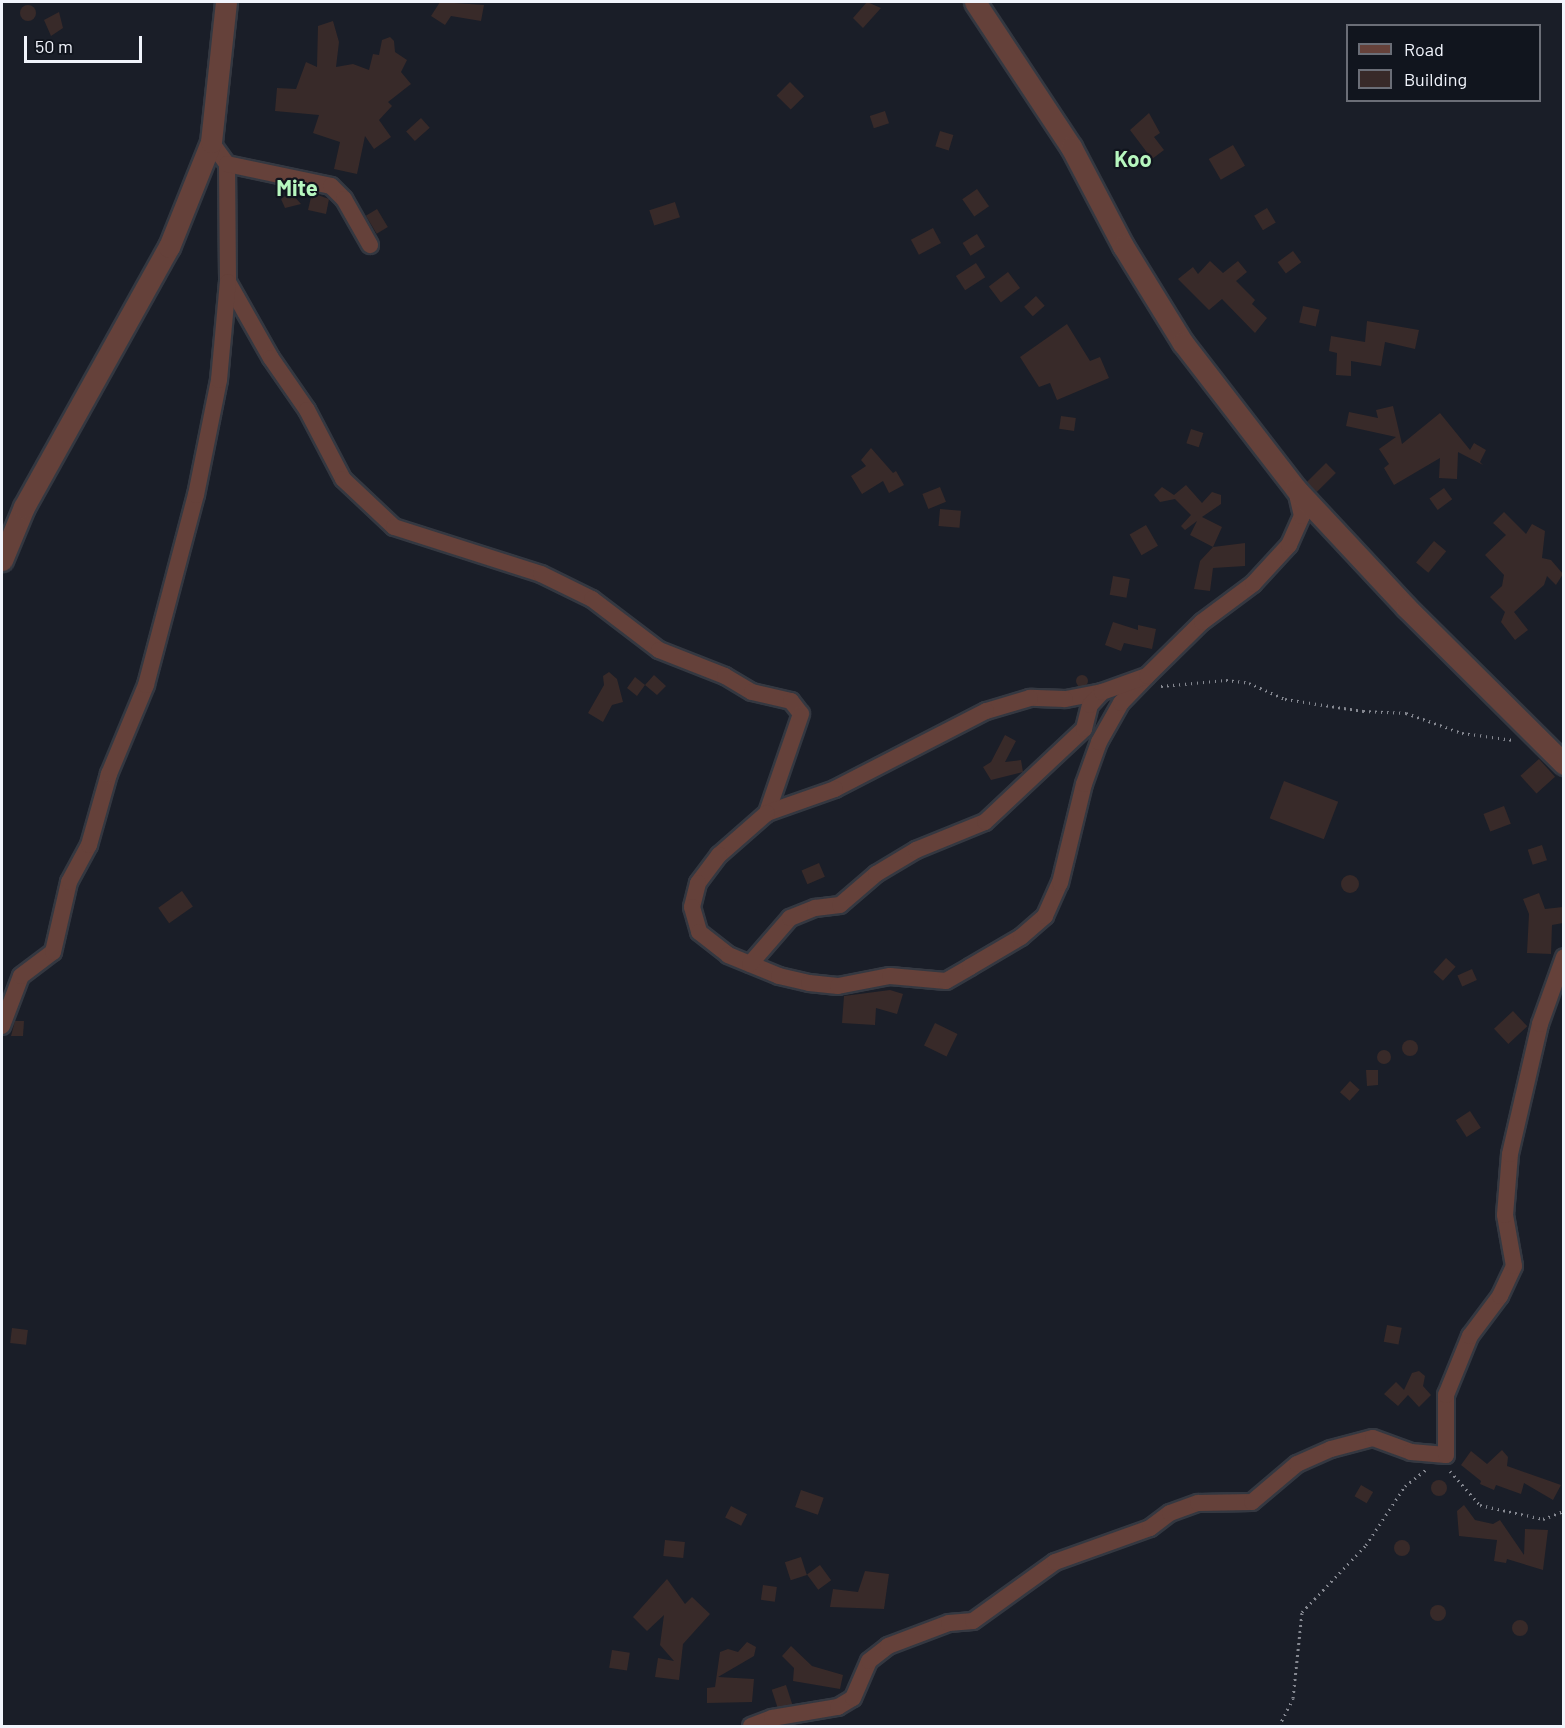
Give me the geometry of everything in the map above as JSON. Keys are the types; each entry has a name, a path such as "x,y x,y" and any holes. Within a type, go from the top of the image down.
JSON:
{"street":[{"path":"2,560 24,507 169,248 211,142 226,2"},
{"path":"975,2 1071,147 1123,246 1183,343 1296,489 1537,742 1563,764"},
{"path":"2,1026 21,976 53,952 69,882 89,845 110,774 146,685 203,461 219,380 228,282 227,164 211,142"},
{"path":"227,164 331,186 344,199 370,245"},
{"path":"228,282 271,358 307,410 343,479 394,527 541,574 592,599 659,651 725,676 752,692 791,701 801,714 767,813"},
{"path":"1153,681 1065,699 1030,698 986,711 835,789 767,813 719,855 698,883 692,907 699,932 728,955 779,976 838,986 890,976 946,981 1022,937 1045,916 1060,883 1084,784 1099,742 1121,703 1153,681 1202,622 1253,584 1289,545 1302,516 1296,489"},
{"path":"750,964 790,918 816,909 840,905 876,874 916,850 985,822 1084,729 1090,705 1102,692"},
{"path":"751,1726 772,1718 838,1707 853,1698 869,1661 888,1646 949,1623 973,1621 1055,1562 1143,1531 1198,1503 1252,1502 1286,1471 1331,1449 1372,1438 1411,1452 1446,1455 1446,1395 1470,1336 1500,1296 1514,1266 1505,1215 1510,1154 1540,1024 1563,957"}],"path":[{"path":"1153,681 1226,680 1249,683 1285,699 1363,711 1406,713 1462,733 1537,742"},
{"path":"1279,1726 1293,1698 1294,1658 1302,1612 1366,1545 1405,1486 1446,1455 1457,1481 1480,1505 1543,1519 1563,1511"}],"building":[{"path":"440,2 484,5 481,21 451,16 445,25 431,16"},
{"path":"867,2 881,8 863,28 853,18"},
{"path":"28,5 34,7 36,13 34,19 28,21 22,19 20,13 22,7"},
{"path":"59,12 63,28 51,36 44,20"},
{"path":"333,21 339,42 336,67 353,64 369,70 373,54 379,55 382,40 390,37 394,41 395,52 407,60 401,72 411,84 388,102 392,106 379,120 391,137 374,149 365,136 357,174 334,169 340,142 313,133 319,115 275,111 277,88 296,89 306,62 317,67 318,26"},
{"path":"790,82 804,96 791,110 777,95"},
{"path":"885,111 889,123 874,128 870,116"},
{"path":"1149,113 1160,133 1154,137 1164,150 1152,159 1130,130"},
{"path":"421,118 430,128 415,141 406,131"},
{"path":"940,131 953,135 949,150 935,146"},
{"path":"1233,145 1245,166 1221,180 1209,159"},
{"path":"977,189 989,206 974,217 962,199"},
{"path":"312,193 329,199 326,214 308,210"},
{"path":"288,194 293,195 301,204 285,208 281,199"},
{"path":"675,202 680,217 654,226 649,210"},
{"path":"1267,208 1276,223 1263,230 1254,216"},
{"path":"377,209 388,227 377,234 366,216"},
{"path":"933,228 941,243 919,255 911,240"},
{"path":"977,234 985,247 971,256 963,243"},
{"path":"1293,251 1301,262 1286,273 1278,262"},
{"path":"1210,261 1223,273 1238,261 1247,272 1236,281 1255,300 1252,304 1267,318 1255,333 1222,299 1209,310 1178,279 1193,267 1198,274"},
{"path":"976,263 985,277 965,290 956,276"},
{"path":"1008,272 1020,288 1001,302 989,286"},
{"path":"1036,296 1045,306 1033,316 1024,307"},
{"path":"1303,306 1320,310 1316,326 1299,323"},
{"path":"1367,321 1419,330 1415,349 1385,342 1381,366 1351,361 1351,376 1336,375 1337,353 1329,351 1331,336 1365,342"},
{"path":"1067,324 1090,361 1100,357 1109,378 1057,400 1050,383 1039,387 1020,357"},
{"path":"1393,406 1402,444 1440,413 1470,450 1474,443 1486,450 1480,462 1483,465 1458,452 1457,479 1439,478 1440,458 1394,485 1384,468 1389,464 1379,449 1396,437 1346,426 1349,412 1378,418 1376,410"},
{"path":"1061,416 1076,418 1074,431 1059,429"},
{"path":"1191,429 1203,433 1199,447 1186,443"},
{"path":"871,448 893,473 896,471 904,485 889,493 883,481 862,494 851,476 866,466 861,460"},
{"path":"1326,463 1336,473 1317,492 1307,482"},
{"path":"1186,485 1202,503 1212,492 1221,495 1221,504 1202,517 1222,527 1213,547 1190,535 1197,521 1185,530 1181,526 1191,515 1175,499 1160,502 1154,495 1162,487 1174,495"},
{"path":"940,487 946,502 928,509 922,494"},
{"path":"1444,488 1452,499 1438,510 1429,499"},
{"path":"940,509 961,511 959,528 939,526"},
{"path":"1504,512 1526,534 1532,524 1545,531 1542,558 1551,560 1563,574 1556,585 1547,576 1544,585 1514,612 1528,630 1515,640 1501,622 1505,612 1490,597 1502,586 1504,575 1485,555 1506,535 1493,523"},
{"path":"1146,525 1158,546 1142,555 1130,534"},
{"path":"1434,541 1446,551 1428,573 1416,562"},
{"path":"1245,543 1245,566 1213,568 1210,591 1194,589 1200,561 1213,547"},
{"path":"1113,576 1130,579 1126,598 1110,595"},
{"path":"1113,622 1138,630 1138,625 1156,629 1152,649 1124,643 1121,651 1105,645"},
{"path":"609,672 617,679 623,702 612,705 603,722 588,713 604,685 603,676"},
{"path":"654,675 666,686 657,695 645,685"},
{"path":"1084,675 1088,681 1084,687 1080,687 1076,679"},
{"path":"635,677 645,685 637,696 627,688"},
{"path":"1005,735 1016,741 1005,762 1021,760 1023,772 991,780 983,767 991,762"},
{"path":"1539,759 1555,777 1536,794 1520,776"},
{"path":"1284,781 1338,802 1324,839 1270,818"},
{"path":"1504,806 1511,824 1490,832 1483,814"},
{"path":"1542,845 1547,860 1533,865 1528,850"},
{"path":"819,863 825,877 807,884 802,870"},
{"path":"1350,875 1356,878 1359,884 1356,890 1350,893 1344,890 1341,884 1344,878"},
{"path":"182,891 193,907 169,923 158,908"},
{"path":"1539,893 1545,909 1563,907 1563,923 1552,925 1551,954 1527,953 1529,914 1523,899"},
{"path":"1446,958 1456,967 1443,981 1433,972"},
{"path":"1472,969 1477,980 1462,986 1457,976"},
{"path":"890,990 903,994 897,1014 876,1008 875,1025 842,1023 844,996"},
{"path":"1513,1011 1527,1026 1508,1044 1494,1029"},
{"path":"15,1021 24,1021 23,1036 11,1036"},
{"path":"935,1023 957,1034 947,1056 924,1045"},
{"path":"1410,1040 1416,1042 1418,1048 1416,1054 1410,1056 1404,1054 1402,1048 1404,1042"},
{"path":"1384,1050 1389,1052 1391,1057 1389,1062 1384,1064 1379,1062 1377,1057 1379,1052"},
{"path":"1366,1070 1378,1070 1378,1085 1367,1086"},
{"path":"1350,1081 1360,1090 1350,1101 1340,1092"},
{"path":"1470,1111 1481,1128 1467,1137 1456,1120"},
{"path":"1387,1325 1402,1328 1398,1345 1384,1342"},
{"path":"12,1328 28,1330 26,1345 10,1343"},
{"path":"1419,1371 1425,1376 1423,1386 1431,1395 1419,1407 1408,1395 1398,1406 1384,1394 1396,1382 1404,1390 1412,1373"},
{"path":"1502,1450 1508,1457 1507,1466 1561,1485 1553,1500 1524,1483 1521,1494 1496,1485 1494,1490 1480,1484 1481,1481 1461,1465 1471,1451 1487,1464"},
{"path":"1439,1480 1447,1488 1439,1496 1431,1488"},
{"path":"1361,1485 1373,1492 1367,1503 1354,1496"},
{"path":"801,1490 824,1498 818,1515 795,1507"},
{"path":"1464,1505 1475,1520 1493,1524 1500,1520 1524,1555 1525,1529 1548,1530 1543,1570 1507,1559 1506,1563 1494,1561 1497,1540 1459,1536 1457,1511"},
{"path":"731,1506 747,1514 741,1526 725,1518"},
{"path":"665,1540 685,1542 683,1558 663,1556"},
{"path":"1399,1540 1405,1540 1410,1548 1408,1554 1399,1556 1394,1551 1394,1545"},
{"path":"801,1557 807,1575 791,1580 785,1562"},
{"path":"820,1565 831,1580 818,1590 807,1574"},
{"path":"865,1571 889,1574 884,1609 830,1607 833,1589 858,1592"},
{"path":"667,1579 685,1604 692,1597 710,1614 683,1644 679,1680 655,1677 658,1658 674,1661 660,1645 664,1615 647,1631 633,1617"},
{"path":"763,1585 777,1587 775,1602 761,1600"},
{"path":"1435,1605 1441,1605 1446,1613 1444,1619 1435,1621 1430,1616 1430,1610"},
{"path":"1520,1620 1528,1628 1520,1636 1512,1628"},
{"path":"747,1642 756,1647 754,1656 718,1677 754,1679 752,1702 707,1703 707,1688 715,1687 720,1652 728,1649 738,1652"},
{"path":"791,1646 812,1666 843,1675 840,1689 793,1681 794,1668 782,1656"},
{"path":"612,1650 630,1653 627,1671 609,1668"},
{"path":"786,1685 792,1704 778,1709 772,1690"}],"district":[{"name":"Koo","path":"1133,159"},
{"name":"Mite","path":"297,188"}]}
